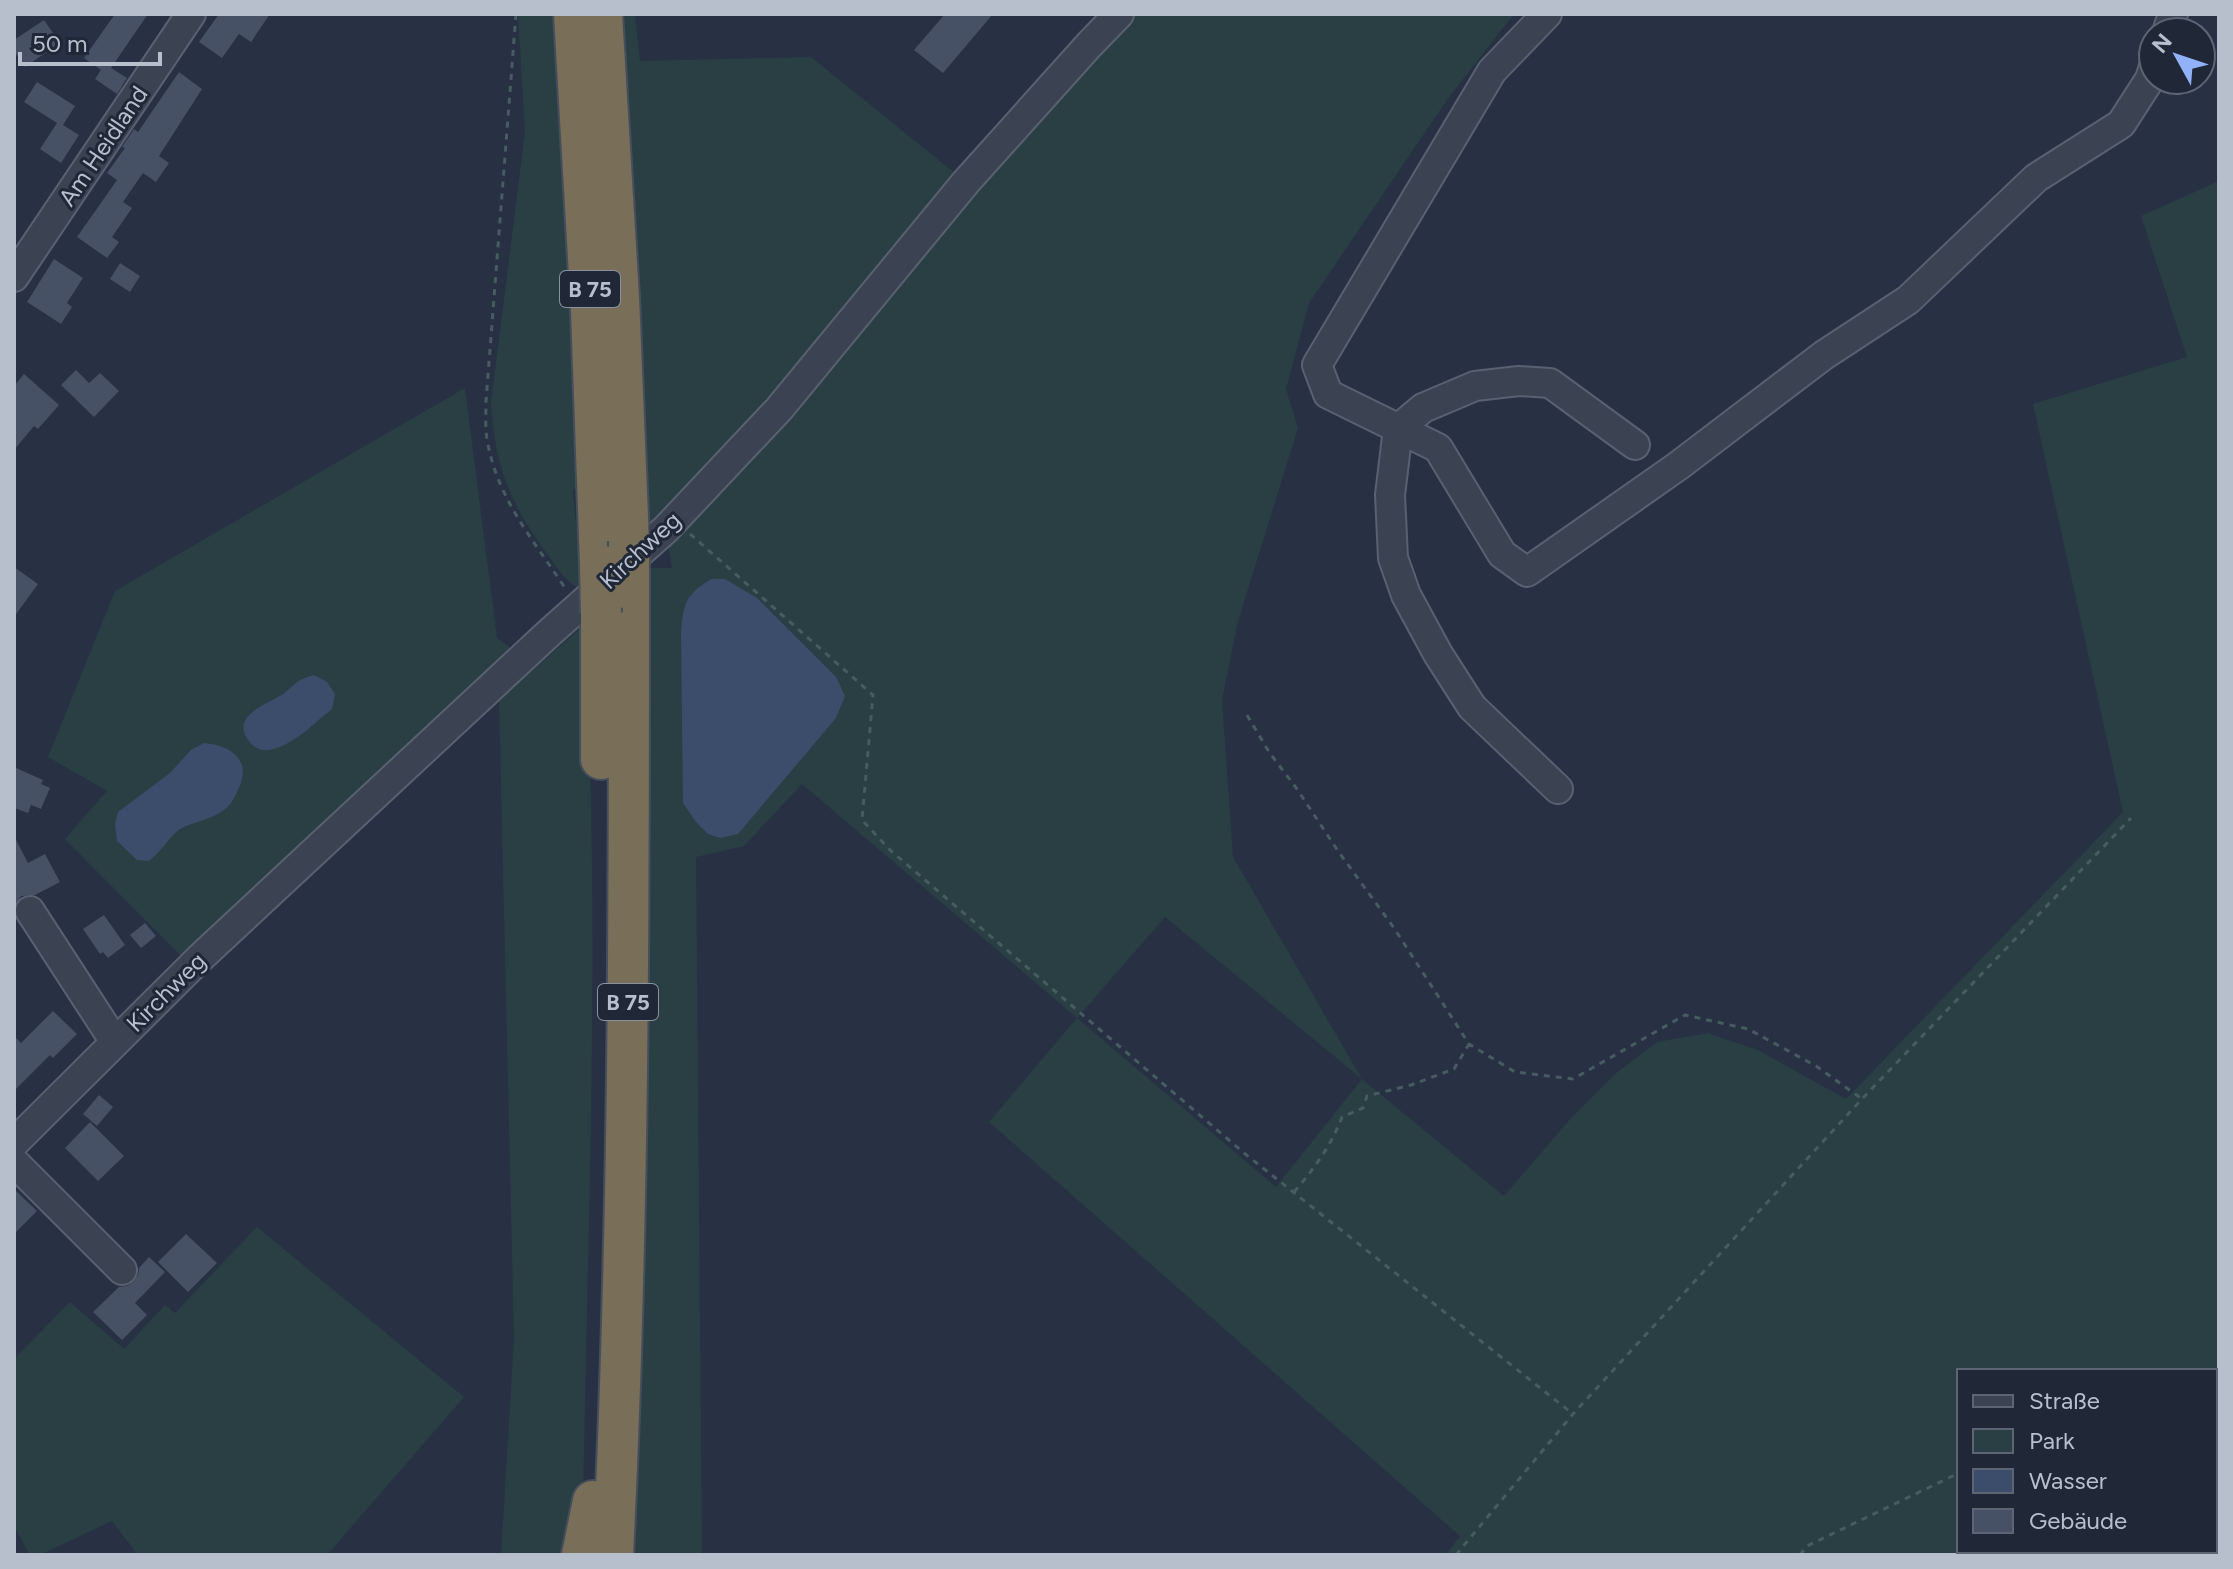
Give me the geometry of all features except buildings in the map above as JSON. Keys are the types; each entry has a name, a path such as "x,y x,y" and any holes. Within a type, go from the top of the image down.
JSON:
{"highway":[{"name":"B 75","path":"574,14 607,583 628,1044 620,1416 613,1555"},
{"name":"B 75","path":"592,1555 607,583 619,297 602,14"},
{"path":"620,1416 624,1555"},
{"path":"582,1555 593,1501"}],"street":[{"name":"Am Heidland","path":"14,277 191,14"},
{"name":"Kirchweg","path":"14,1143 211,947 674,520 779,409 966,182 1119,14"},
{"path":"1547,14 1492,71 1317,365 1328,394 1438,448 1502,554 1527,572 1678,466 1824,355 1908,300 2036,178 2121,124 2139,96"},
{"path":"1558,789 1472,707 1406,595 1393,558 1390,495 1398,429 1423,408 1475,386 1519,381 1550,383 1635,445"},
{"name":"Kirchweg","path":"30,911 115,1042"},
{"path":"14,1162 122,1270"}],"path":[{"path":"516,14 487,385 487,437 500,485 513,513 607,583"},
{"path":"674,520 873,695 862,820 890,850 1244,1153 1573,1414"},
{"path":"1247,715 1269,752 1394,928 1469,1044 1515,1072 1573,1079 1685,1015 1748,1029 1816,1066 1862,1099"},
{"path":"1456,1555 1573,1414 1862,1099 2131,818"},
{"path":"1294,1192 1314,1169 1335,1136 1342,1117 1363,1108 1367,1096 1411,1085 1454,1069 1469,1044"},
{"path":"1800,1555 1807,1546 1957,1474"}],"green space":[{"path":"518,14 562,14 586,476 573,491 582,590 562,575 523,518 501,465 493,426 491,403 525,132"},
{"path":"613,14 635,14 640,61 811,57 966,182 1119,14 1514,14 1449,97 1309,303 1286,389 1298,428 1238,621 1222,700 1233,857 1362,1079 1165,917 1077,1018 802,784 744,846 696,857 702,1555 633,1555 647,568 672,568 666,529 644,536"},
{"path":"2219,181 2219,1555 1446,1555 1460,1536 989,1122 1077,1018 1276,1187 1362,1079 1504,1196 1572,1117 1615,1074 1657,1042 1708,1033 1758,1050 1846,1099 2123,812 2033,404 2187,357 2141,216"},
{"path":"465,388 497,638 523,657 191,966 65,839 107,791 48,757 115,591"},
{"path":"584,625 592,843 592,953 583,1500 578,1555 501,1555 514,1338 499,700"},
{"path":"257,1227 464,1397 327,1555 138,1555 112,1521 40,1555 30,1555 14,1526 14,1359 70,1302 124,1349 165,1305 175,1313"}],"water":[{"path":"711,579 725,579 757,598 836,677 845,696 836,718 738,834 720,838 708,834 683,803 682,622 691,595"},
{"path":"314,675 327,682 335,694 332,709 303,733 279,747 264,750 253,746 244,732 247,718 300,681"},
{"path":"204,743 232,752 242,764 241,781 234,798 216,815 180,829 149,861 137,860 117,841 115,824 118,812 170,773 191,750"}]}
